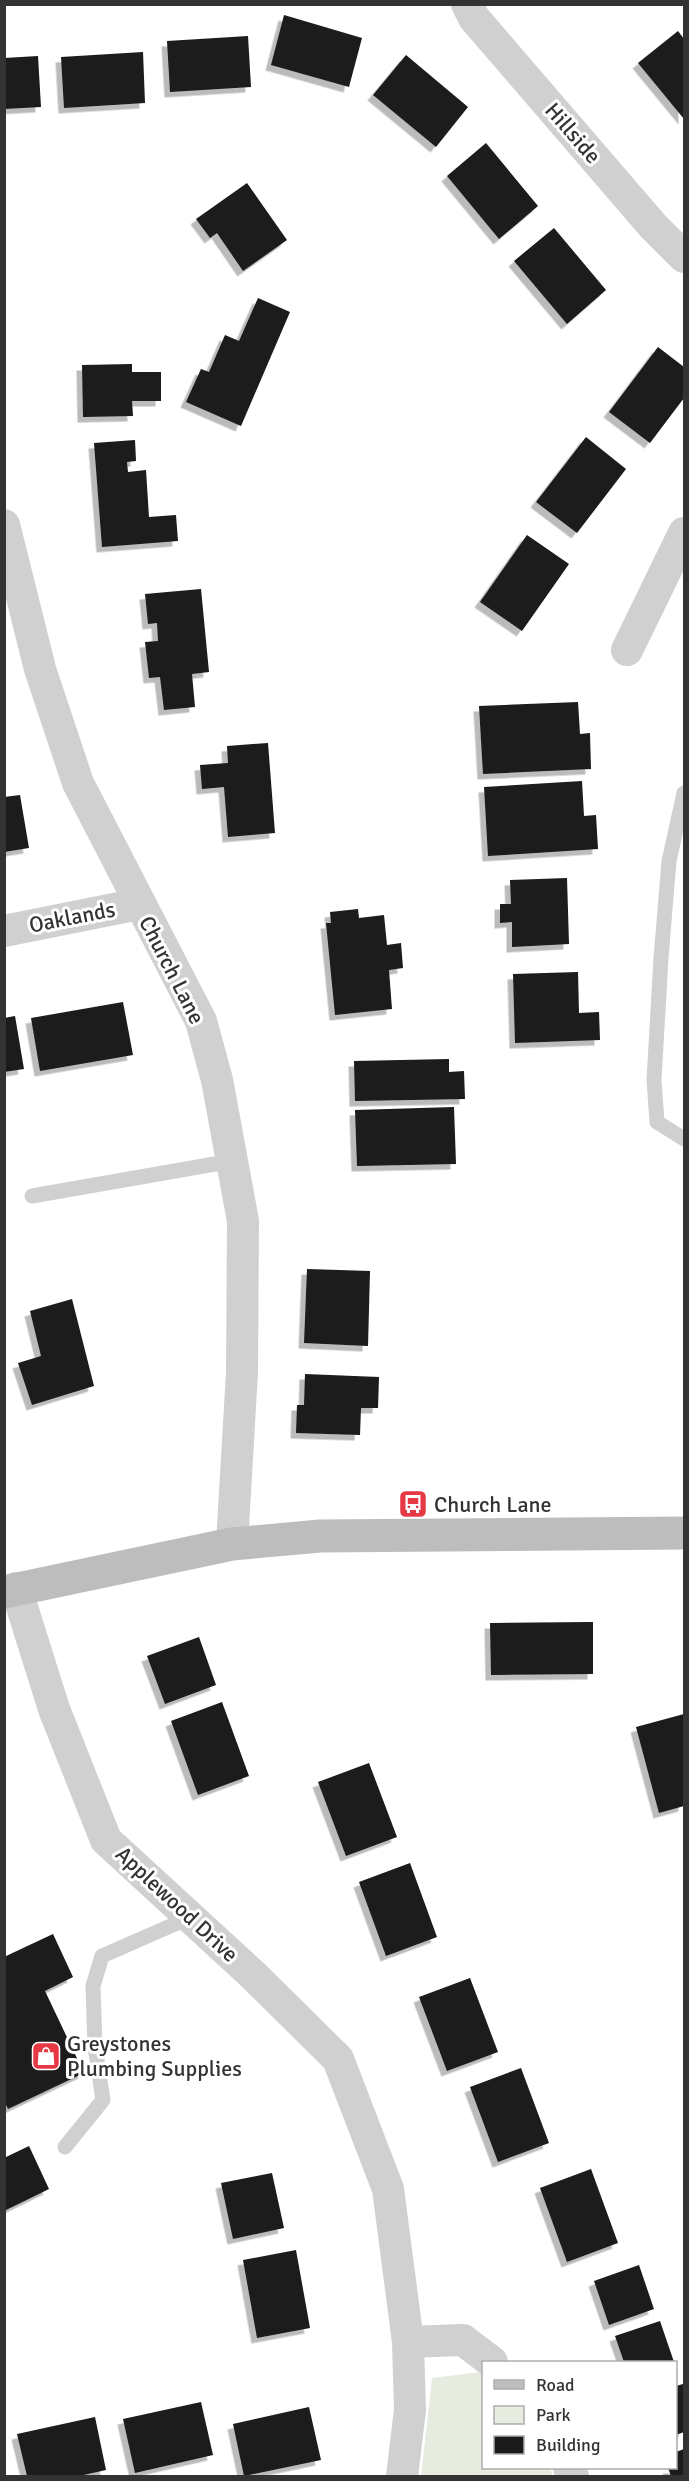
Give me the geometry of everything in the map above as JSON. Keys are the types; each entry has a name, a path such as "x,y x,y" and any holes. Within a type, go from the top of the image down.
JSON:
{"main road":[{"path":"10,1590 232,1544 320,1536 684,1533"}],"street":[{"name":"Hillside","path":"467,4 482,27 653,226 684,257"},
{"name":"Church Lane","path":"4,525 40,669 78,783 201,1021 217,1080 243,1221 242,1372 232,1544"},
{"path":"627,650 684,533"},
{"name":"Oaklands","path":"4,931 139,904"},
{"name":"Applewood Drive","path":"10,1590 106,1840 253,1975 338,2059 388,2189 408,2342 410,2410 402,2476"},
{"path":"408,2342 463,2340 491,2361"}],"lane":[{"path":"684,793 669,861 654,1080 657,1122 684,1139"},
{"path":"32,1196 232,1161"},
{"path":"65,2147 103,2100 95,2047 93,1986 102,1956 191,1917"}],"green space":[{"path":"482,2374 482,2469 550,2469 553,2476 421,2476 432,2378"}],"building":[{"path":"284,15 362,38 349,87 271,65"},
{"path":"678,31 684,39 684,119 638,63"},
{"path":"248,36 251,87 170,92 167,41"},
{"path":"143,52 145,103 64,108 61,57"},
{"path":"406,55 468,107 436,147 373,95"},
{"path":"38,56 41,107 4,109 4,58"},
{"path":"486,143 538,206 499,239 447,176"},
{"path":"247,183 287,240 243,271 217,233 210,238 196,219"},
{"path":"554,228 606,290 567,324 514,261"},
{"path":"258,298 290,312 241,426 186,402 201,369 209,372 225,335 239,341"},
{"path":"658,347 684,367 684,398 650,443 609,412"},
{"path":"132,364 132,372 161,372 161,401 132,401 133,416 83,417 82,365"},
{"path":"586,437 626,469 577,533 536,502"},
{"path":"135,440 136,461 127,462 128,472 146,470 149,517 176,515 178,541 102,547 94,443"},
{"path":"527,535 569,564 522,631 480,602"},
{"path":"201,589 209,672 192,674 195,707 164,710 160,677 149,678 145,642 158,641 157,623 148,624 145,594"},
{"path":"578,702 580,734 590,733 591,769 483,774 479,706"},
{"path":"268,743 275,833 228,837 224,787 202,789 200,765 228,763 227,746"},
{"path":"582,781 584,816 596,815 598,849 488,856 484,787"},
{"path":"20,795 29,848 4,852 4,797"},
{"path":"567,878 569,944 512,947 512,922 500,923 500,904 511,904 510,880"},
{"path":"358,909 359,918 384,915 387,945 401,943 403,968 389,970 392,1009 335,1015 326,923 331,923 330,912"},
{"path":"578,972 579,1013 599,1012 600,1040 515,1043 513,974"},
{"path":"123,1002 133,1055 40,1071 31,1018"},
{"path":"15,1016 24,1069 4,1072 4,1018"},
{"path":"449,1059 449,1072 464,1071 465,1099 355,1101 354,1061"},
{"path":"454,1107 456,1164 357,1166 355,1110"},
{"path":"307,1269 370,1271 368,1346 304,1343"},
{"path":"72,1299 94,1386 32,1405 18,1363 41,1356 30,1311"},
{"path":"305,1374 379,1377 378,1408 361,1408 360,1435 296,1433 297,1405 304,1405"},
{"path":"593,1622 593,1674 491,1675 490,1623"},
{"path":"199,1637 216,1685 165,1704 147,1656"},
{"path":"222,1702 249,1776 198,1795 171,1721"},
{"path":"684,1714 684,1806 659,1813 636,1727"},
{"path":"369,1763 397,1837 346,1856 318,1782"},
{"path":"410,1863 437,1937 386,1956 359,1882"},
{"path":"53,1934 73,1977 45,1991 84,2073 8,2109 4,2101 4,1957"},
{"path":"470,1978 498,2052 447,2071 419,1997"},
{"path":"521,2068 549,2143 498,2162 470,2087"},
{"path":"29,2146 49,2189 4,2211 4,2158"},
{"path":"591,2169 618,2243 567,2262 540,2188"},
{"path":"272,2173 284,2228 233,2239 221,2183"},
{"path":"296,2250 310,2328 257,2338 243,2260"},
{"path":"639,2265 654,2309 609,2325 594,2281"},
{"path":"660,2321 674,2361 624,2361 615,2336"},
{"path":"683,2384 684,2432 677,2435 677,2386"},
{"path":"201,2402 213,2455 135,2473 123,2419"},
{"path":"309,2407 321,2460 244,2476 233,2424"},
{"path":"95,2417 106,2470 79,2476 27,2476 17,2434"},
{"path":"684,2449 684,2476 671,2476 668,2469 677,2469 677,2452"}],"place":[{"name":"Church Lane","path":"413,1504"},
{"name":"Greystones Plumbing Supplies","path":"46,2056"}]}
